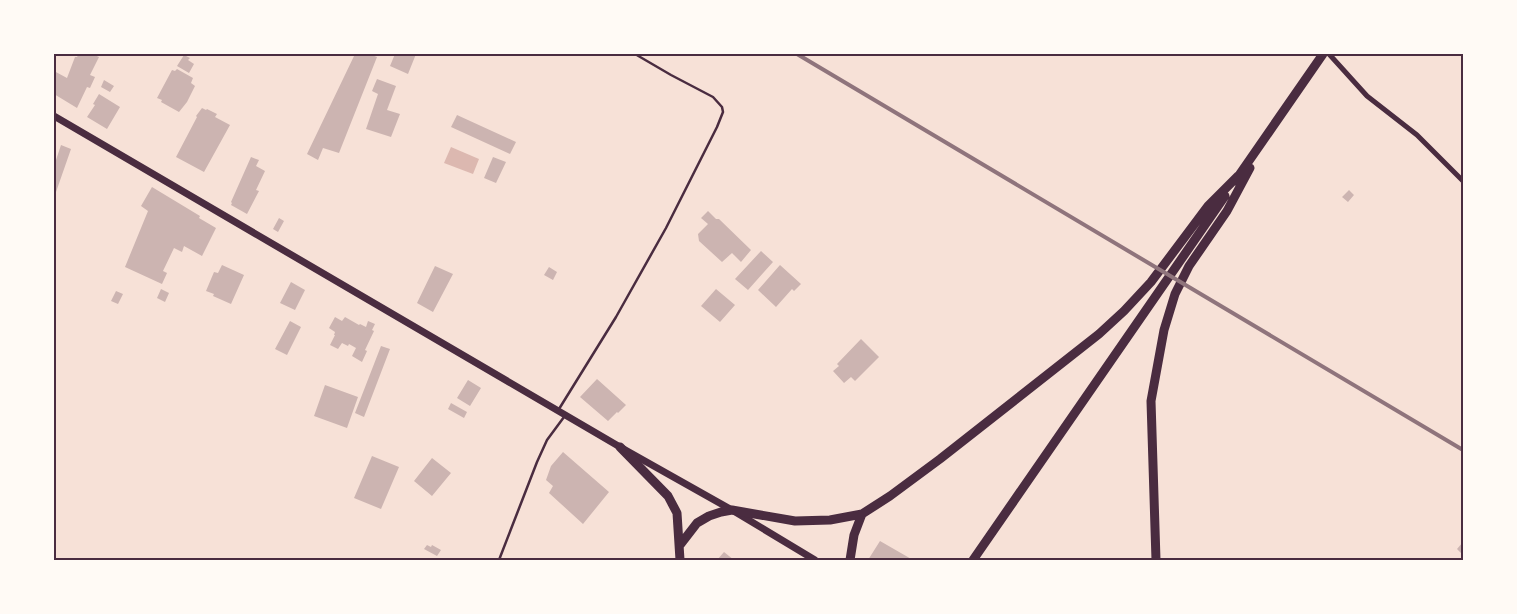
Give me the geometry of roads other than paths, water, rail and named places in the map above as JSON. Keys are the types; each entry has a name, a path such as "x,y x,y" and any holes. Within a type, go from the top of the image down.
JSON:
{"highway":[{"path":"973,560 1323,54"},
{"path":"1156,560 1151,401 1164,330 1175,294 1189,266 1227,211 1272,128"},
{"path":"680,545 697,523 709,516 732,510 795,520 830,520 862,514 890,496 1100,334 1150,282 1208,206 1238,176"},
{"path":"620,447 668,496 677,513 680,560"},
{"path":"850,560 854,535 862,514"}],"street":[{"path":"1329,54 1367,96 1417,135 1463,181"},
{"path":"54,116 815,560"}],"lane":[{"path":"558,410 616,317 666,228 723,112 722,107 713,97 635,54"},
{"path":"499,560 547,440 566,415"}],"railway":[{"path":"797,54 1463,450"}]}
